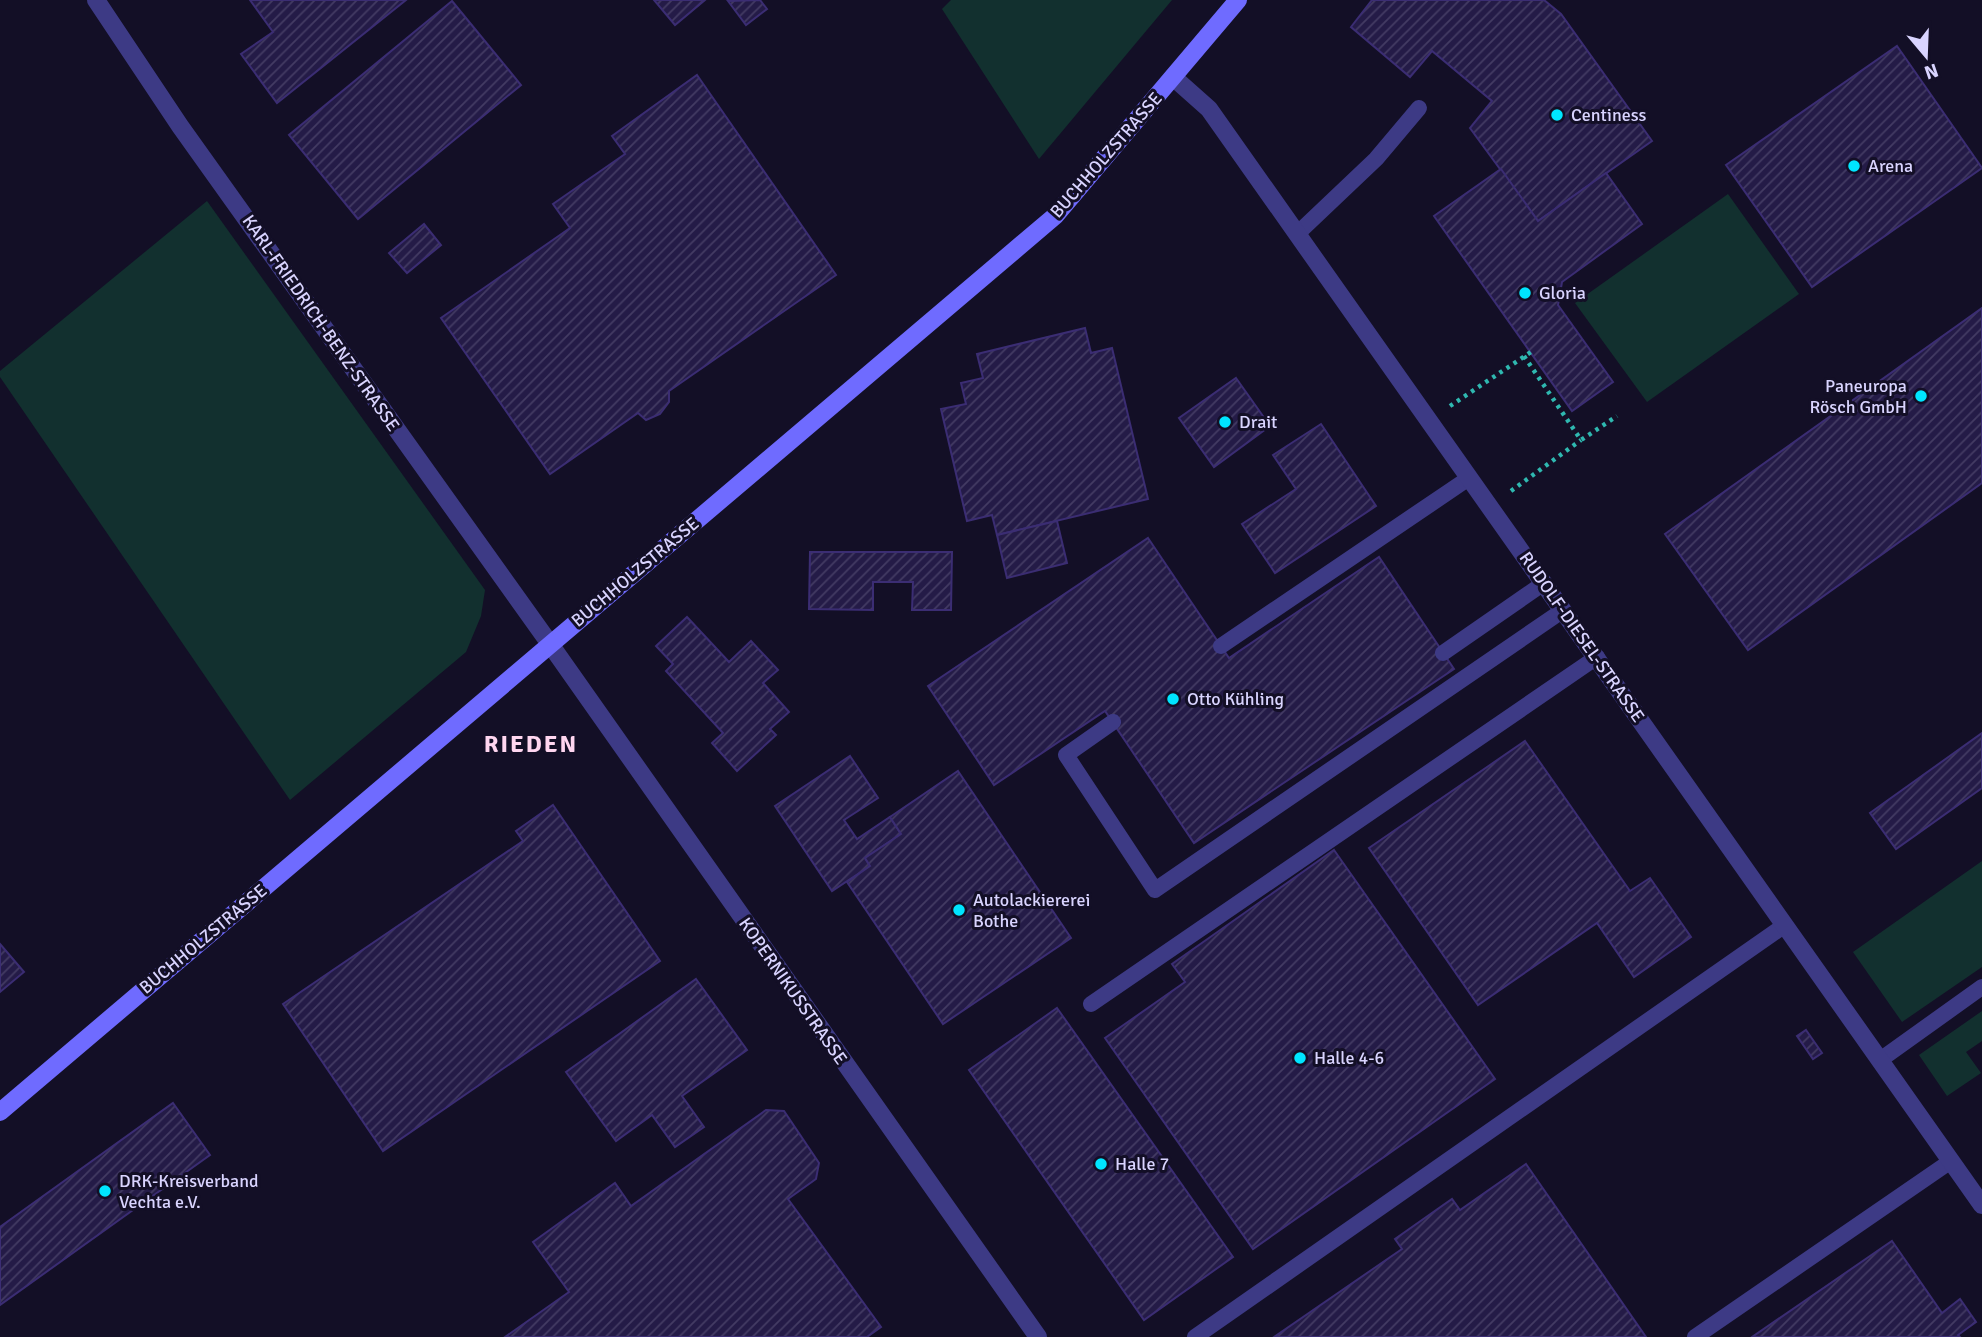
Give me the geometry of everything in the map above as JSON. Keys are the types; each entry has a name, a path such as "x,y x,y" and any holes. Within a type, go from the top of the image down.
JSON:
{"street":[{"name":"KARL-FRIEDRICH-BENZ-STRASSE","path":"96,0 180,126 550,644"},
{"name":"BUCHHOLZSTRASSE","path":"0,1112 1055,216 1238,0"},
{"name":"RUDOLF-DIESEL-STRASSE","path":"1173,77 1209,109 1982,1205"},
{"name":"KOPERNIKUSSTRASSE","path":"550,644 1038,1337"}],"lane":[{"path":"1297,234 1376,159 1419,108"},
{"path":"1221,646 1469,478"},
{"path":"1443,653 1544,583"},
{"path":"1113,722 1066,755 1155,890 1562,611"},
{"path":"1091,1004 1597,657"},
{"path":"1195,1337 1785,925"},
{"path":"1880,1060 1982,987"},
{"path":"1695,1337 1951,1161"}],"path":[{"path":"1429,421 1531,352"},
{"path":"1524,356 1581,440"},
{"path":"1489,506 1617,416"}],"green space":[{"path":"951,0 1172,0 1039,159 942,9"},
{"path":"1728,194 1799,294 1647,402 1575,303"},
{"path":"207,201 485,590 481,616 466,652 290,800 0,377 0,371"},
{"path":"1982,861 1982,967 1902,1022 1853,952"},
{"path":"1982,1011 1982,1041 1966,1052 1981,1073 1947,1096 1919,1055"}],"building":[{"path":"250,0 406,0 277,103 241,54 273,32"},
{"path":"654,0 705,0 675,25"},
{"path":"760,0 767,9 746,25 728,1"},
{"name":"Centiness","path":"1372,0 1544,0 1561,14 1652,141 1538,221 1470,128 1492,101 1432,51 1410,77 1351,27"},
{"path":"452,1 521,85 358,219 289,135"},
{"name":"Arena","path":"1897,46 1982,168 1812,287 1726,165"},
{"path":"697,75 836,275 669,391 669,402 660,414 646,420 638,413 550,474 441,318 570,228 553,204 625,154 612,136"},
{"name":"Gloria","path":"1501,169 1538,221 1606,173 1642,224 1562,282 1558,305 1613,382 1572,411 1434,216"},
{"path":"424,224 441,245 407,273 389,253"},
{"name":"Paneuropa Rösch GmbH","path":"1982,308 1982,483 1748,650 1665,534"},
{"path":"1085,328 1091,353 1112,348 1148,499 997,535 992,515 967,521 941,409 966,404 961,383 983,378 977,354"},
{"name":"Drait","path":"1236,378 1270,426 1214,467 1179,418"},
{"path":"1321,424 1376,506 1275,573 1242,524 1296,489 1273,455"},
{"path":"1057,521 1067,563 1007,578 997,535"},
{"name":"Otto Kühling","path":"1148,538 1229,658 1379,557 1454,669 1194,843 1105,711 994,785 928,686"},
{"path":"810,552 952,552 951,610 912,610 913,582 873,582 873,610 809,609"},
{"path":"687,617 729,662 751,641 778,670 763,683 789,712 770,729 776,735 737,771 712,743 723,733 666,671 673,664 656,646"},
{"path":"1982,733 1982,788 1896,849 1870,813"},
{"path":"1525,741 1630,891 1650,878 1691,937 1634,977 1597,923 1478,1005 1369,848"},
{"path":"850,756 878,798 844,820 857,839 890,817 901,834 865,858 870,866 832,891 775,806"},
{"name":"Autolackiererei Bothe","path":"958,771 1071,938 943,1024 847,882 870,866 865,858 901,834 890,817"},
{"path":"553,805 660,961 383,1151 283,1004 523,841 516,831"},
{"name":"Halle 4-6","path":"1334,850 1495,1079 1253,1249 1105,1038 1185,982 1172,964"},
{"path":"0,944 24,972 0,992"},
{"path":"696,979 747,1050 682,1096 704,1127 675,1147 652,1115 616,1141 566,1072"},
{"name":"Halle 7","path":"1057,1008 1233,1257 1144,1320 969,1070"},
{"path":"1806,1030 1822,1053 1813,1059 1797,1036"},
{"name":"DRK-Kreisverband Vechta e.V.","path":"173,1103 210,1155 0,1305 0,1227"},
{"path":"766,1110 784,1111 819,1163 816,1179 788,1199 881,1327 867,1337 505,1337 569,1292 533,1242 615,1183 631,1206"},
{"path":"1526,1164 1646,1337 1274,1337 1402,1249 1395,1239 1452,1199 1460,1210"},
{"path":"1892,1241 1942,1313 1960,1299 1976,1322 1958,1335 1960,1337 1752,1337"}],"place":[{"name":"Centiness","path":"1557,115"},
{"name":"Arena","path":"1854,166"},
{"name":"Gloria","path":"1525,293"},
{"name":"Paneuropa Rösch GmbH","path":"1921,396"},
{"name":"Drait","path":"1225,422"},
{"name":"Otto Kühling","path":"1173,699"},
{"name":"Autolackiererei Bothe","path":"959,910"},
{"name":"Halle 4-6","path":"1300,1058"},
{"name":"Halle 7","path":"1101,1164"},
{"name":"DRK-Kreisverband Vechta e.V.","path":"105,1191"}],"district":[{"name":"RIEDEN","path":"531,744"}]}
